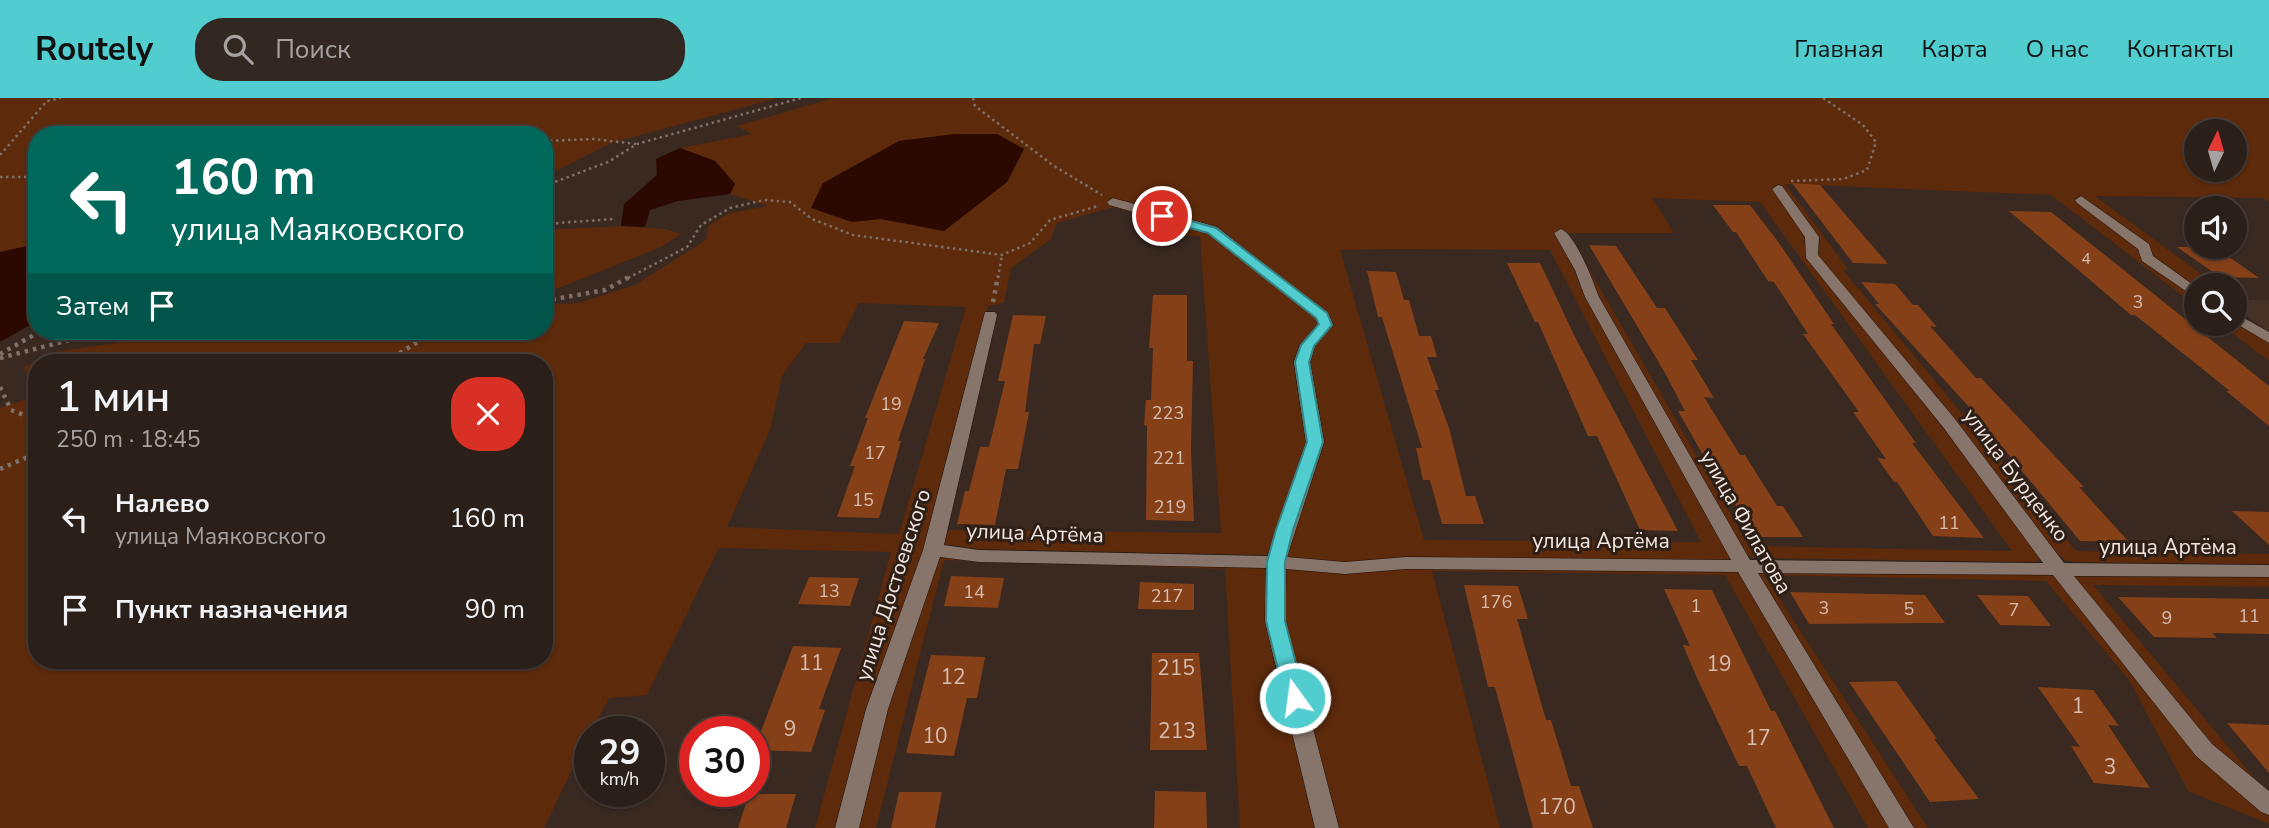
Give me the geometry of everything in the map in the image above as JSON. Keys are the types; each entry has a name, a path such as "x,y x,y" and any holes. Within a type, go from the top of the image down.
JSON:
{"street":[{"name":"улица Бурденко","path":"1778,189 1812,237 1811,255 1949,423 2058,569 2204,750 2269,805"},
{"path":"2081,200 2144,247 2147,258 2184,285"},
{"path":"1113,202 1212,230 1322,316 1326,325 1308,345 1302,362 1315,442 1284,530 1276,562 1275,621 1327,828"},
{"name":"улица Филатова","path":"1562,233 1582,270 1592,297 1743,564 1902,828"},
{"name":"улица Достоевского","path":"847,828 877,709 933,550 990,315"},
{"path":"2247,324 2269,338"},
{"name":"улица Артёма","path":"933,550 978,556 1276,562 1345,568 1406,563 1743,564 2269,571"}],"path":[{"path":"0,155 47,101 59,98"},
{"path":"553,183 608,162 636,144 802,98"},
{"path":"973,98 975,106 1054,166 1113,202"},
{"path":"1778,189 1775,184 1802,179 1843,179 1867,170 1876,142 1863,125 1823,98"},
{"path":"553,141 594,139 636,144"},
{"path":"0,177 28,177"},
{"path":"553,299 605,290 687,247 701,225 730,208 764,200 790,202 812,219 853,235 1002,255 1021,250 1042,233 1050,220 1113,202"},
{"path":"553,223 614,219"},
{"path":"990,315 1002,255"},
{"path":"0,356 28,339"},
{"path":"0,356 68,340"},
{"path":"398,354 421,340"},
{"path":"0,387 11,410 28,417"},
{"path":"0,469 28,457"}],"shaded area":[{"path":"0,98 778,98 611,143 553,172 553,126 28,126 28,246 0,252"},
{"path":"833,98 2269,98 2269,202 2263,198 2247,196 2095,196 2200,273 2184,273 2184,281 2155,259 2150,247 2087,200 2076,200 2135,245 2141,258 2184,289 2184,297 2051,195 1785,184 1848,269 1843,270 2076,551 2269,554 2269,564 2075,562 2066,560 2053,551 1958,424 1817,256 1819,238 1778,186 1774,190 1805,235 1805,254 2013,517 2038,552 2040,559 2035,562 1754,558 1745,554 1596,298 1586,270 1564,232 1558,233 1577,269 1586,298 1731,554 1728,560 1405,559 1344,565 1286,558 1324,443 1309,362 1315,346 1332,325 1328,315 1216,228 1116,200 1114,206 1207,232 1316,317 1317,324 1301,343 1293,361 1306,442 1267,555 980,549 943,544 949,530 1221,533 1200,236 1182,235 1182,226 1113,207 1057,223 1050,240 1011,268 1004,303 988,306 925,551 870,704 839,828 815,828 891,552 719,548 647,695 609,698 600,716 574,716 574,765 544,828 0,828 0,408 28,399 28,669 553,669 553,354 51,354 136,340 553,340 553,304 578,303 635,285 706,240 708,226 729,213 768,206 730,194 735,184 715,161 680,148 752,134 737,126","holes":["955,134 998,135 1024,149 1007,182 944,231 881,219 852,222 811,208 824,183 899,141","1652,198 1760,202 2012,551 1749,546 1568,233 1674,233","1340,250 1550,250 1701,542 1424,540","859,303 966,307 899,534 727,527 770,430 782,376 806,343 839,343"]},
{"path":"955,134 997,134 1024,149 1007,182 944,231 881,219 852,222 811,208 823,183 899,141"},
{"path":"680,148 715,161 735,184 730,194 678,201 650,210 645,227 621,226 624,204 657,175 656,159"},
{"path":"621,226 665,229 681,234 661,247 553,290 553,230"},
{"path":"28,246 28,326 0,342 0,252"},
{"path":"2247,300 2269,300 2269,332 2247,316"},
{"path":"2247,329 2269,342 2269,361 2236,336 2247,336"},
{"path":"938,556 1268,567 1315,828 1240,828 1225,569 944,560 876,828 856,828 886,710"},
{"path":"1284,567 1733,568 1742,573 1893,828 1868,828 1725,575 1432,571 1500,828 1339,828 1283,621"},
{"path":"1758,569 2054,574 2269,811 2269,824 2188,791 2129,680 2046,581 1764,575 1928,828 1910,828 1756,574"},
{"path":"2071,574 2269,576 2269,587 2093,585 2261,786 2269,790 2269,798 2217,752"}],"building":[{"path":"1792,183 1820,185 1888,264 1853,263"},
{"path":"1713,205 1750,205 1916,443 1912,443 1984,538 1933,536 1897,482 1894,482 1877,458 1886,459 1853,412 1859,412 1803,334 1808,334 1774,282 1768,281 1736,232 1733,232"},
{"path":"2009,211 2051,212 2184,318 2184,336 2206,336 2269,386 2269,426 2226,391 2230,391 2135,315 2131,315"},
{"path":"1589,245 1616,246 1657,308 1665,308 1698,360 1691,360 1714,398 1704,397 1740,455 1745,455 1777,506 1783,506 1803,537 1756,537 1703,455 1678,411 1685,411 1665,373"},
{"path":"2194,259 2232,259 2259,278 2247,278 2247,273 2214,273"},
{"path":"1507,263 1540,263 1575,337 1678,531 1640,530 1597,436 1588,436 1538,322 1535,322"},
{"path":"1367,271 1396,272 1404,300 1409,300 1419,336 1431,336 1437,357 1427,357 1439,390 1435,390 1449,428 1466,496 1475,496 1484,524 1442,524 1430,480 1423,480 1416,448 1422,448 1382,317 1378,317"},
{"path":"1861,282 1895,284 1913,305 1918,305 1937,327 1930,326 1976,378 1981,378 2084,487 2079,487 2129,542 2080,541 1970,408 1875,304 1879,304"},
{"path":"1153,295 1187,295 1187,361 1193,361 1191,449 1194,521 1146,520 1147,426 1144,425 1146,400 1151,400 1153,348 1149,348"},
{"path":"1013,315 1046,316 1040,344 1034,344 1025,412 1029,412 1018,469 1006,469 995,525 957,524 980,447 989,447 1005,381 998,381"},
{"path":"904,321 939,323 923,359 898,441 901,441 879,518 837,517 855,466 850,466 868,418 865,418"},
{"path":"2232,511 2269,512 2269,545"},
{"path":"951,576 1004,578 998,608 944,606"},
{"path":"809,577 859,578 850,606 798,604"},
{"path":"1140,582 1194,584 1194,610 1138,609"},
{"path":"1464,585 1518,586 1528,619 1517,619 1546,720 1551,720 1571,786 1579,786 1593,828 1533,828 1495,687 1488,687"},
{"path":"1664,589 1712,590 1771,711 1775,711 1834,828 1776,828 1747,766 1739,766 1697,678 1683,645 1690,646"},
{"path":"1790,592 1925,595 1945,623 1809,624"},
{"path":"1977,595 2028,596 2051,626 2000,625"},
{"path":"2118,597 2269,599 2269,634 2212,633 2217,638 2154,637"},
{"path":"793,646 841,648 819,709 825,710 811,752 770,751 770,716 767,716"},
{"path":"1152,653 1199,653 1207,750 1150,750"},
{"path":"931,655 985,657 977,698 967,698 954,756 906,753"},
{"path":"1896,681 1937,739 1934,739 1979,799 1930,802 1849,682"},
{"path":"2038,687 2093,690 2119,726 2108,725 2150,788 2094,783 2071,746 2080,747"},
{"path":"2227,723 2269,725 2269,773"},
{"path":"1155,791 1206,792 1207,828 1154,828"},
{"path":"899,792 942,792 935,828 891,828"},
{"path":"770,794 796,794 786,828 738,828 745,807 770,807"}],"route":[{"path":"1162,216 1212,230 1322,316 1326,325 1308,345 1302,362 1315,442 1284,530 1276,562 1275,621 1295,698"}]}
